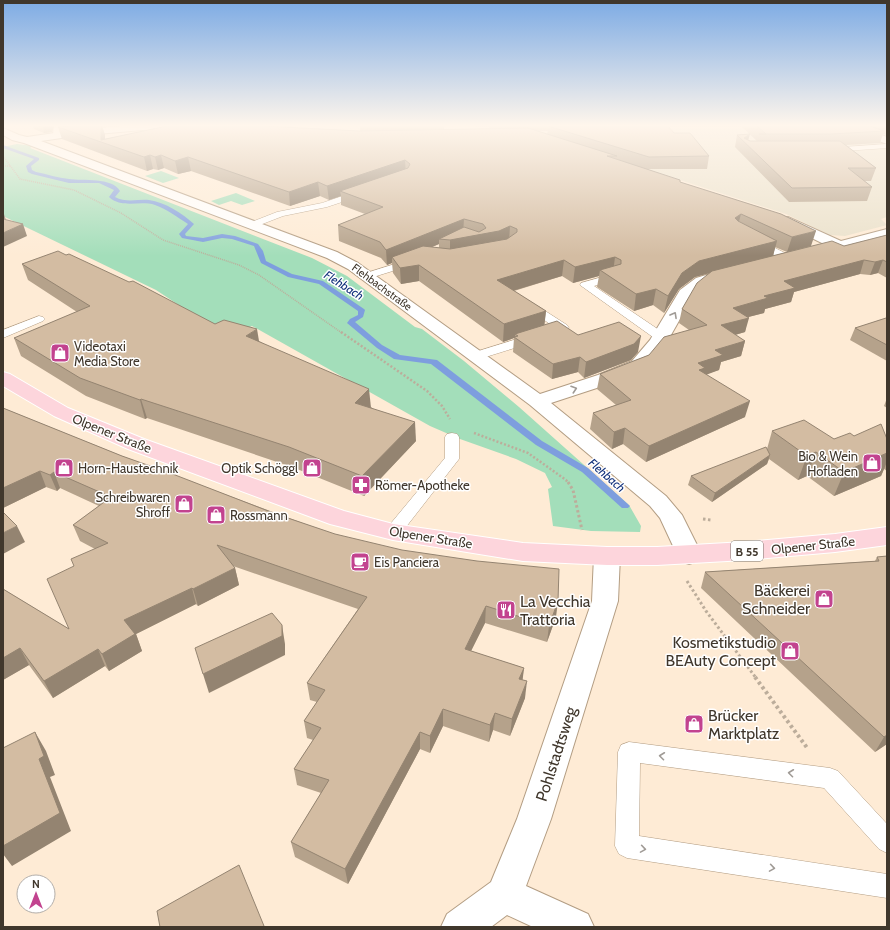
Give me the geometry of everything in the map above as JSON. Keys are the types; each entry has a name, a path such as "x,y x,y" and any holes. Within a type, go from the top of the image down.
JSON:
{"main road":[{"name":"Olpener Straße","path":"3,378 62,412 136,444 338,518 393,532 523,552 607,556 689,555 828,544 887,536"}],"street":[{"name":"Flehbachstraße","path":"105,169 332,255 353,266 537,401 658,501 670,515 689,555"},
{"path":"774,216 840,246"},
{"path":"766,264 887,233"},
{"path":"537,401 605,379 639,365 662,337 686,294 702,281 737,272"},
{"name":"Pohlstadtsweg","path":"504,895 534,819 605,601 607,556"},
{"path":"460,927 504,895 575,927"}],"lane":[{"path":"252,225 280,214 334,203 370,190"},
{"path":"745,236 800,255"},
{"path":"366,276 401,266 423,257"},
{"path":"613,277 585,285 662,337"},
{"path":"476,356 563,328 536,309"},
{"path":"3,334 40,319"},
{"path":"393,532 452,459 452,437"},
{"path":"887,842 830,778 629,752 627,846 887,886"}],"path":[{"path":"14,169 20,179 74,190 120,213 162,240 223,259 259,275 427,391 442,406 449,417"},
{"path":"469,432 528,453 566,480 574,490 582,530"},
{"path":"687,581 706,611 830,778"}],"shaded area":[{"path":"647,169 887,169 887,217 881,219 887,225 845,236 830,235 786,214"}],"green space":[{"path":"3,169 85,169 312,258 347,276 415,327 422,329 464,361 519,407 629,505 641,526 640,532 591,531 553,526 548,489 552,487 545,473 516,459 460,439 430,426 252,326 227,337 156,290 3,216"},
{"path":"161,171 179,178 163,183 145,176"},
{"path":"236,193 255,201 242,205 231,201 219,205 211,201"}],"building":[{"path":"224,169 377,169 327,186 318,182 289,192"},
{"path":"404,169 648,169 680,180 680,182 781,214 816,231 792,237 741,214 735,218 738,221 777,241 699,261 682,273 668,296 656,289 636,294 600,270 621,264 621,260 615,257 575,267 564,260 497,280 546,311 504,324 419,265 400,268 392,257 423,246 450,249 507,239 517,232 517,229 510,226 499,231 450,240 439,239 464,227 479,232 486,228 483,224 464,219 386,250 380,242 338,225 383,207 340,191"},
{"path":"773,169 850,169 872,187 792,188"},
{"path":"3,219 23,224 3,233"},
{"path":"887,235 887,262 883,260 875,262 864,260 784,281 795,288 764,296 768,298 733,308 749,318 721,325 745,341 715,350 723,355 698,363 705,368 699,370 750,401 649,446 625,428 614,432 593,413 631,400 600,374 649,355 664,337 707,325 682,309 697,283 712,271 832,241 844,246"},
{"path":"58,251 66,255 69,254 129,282 133,281 215,324 224,320 257,329 246,336 369,389 355,403 415,422 362,476 289,447 141,399 140,400 80,378 14,338 90,306 22,264"},
{"path":"887,318 887,345 855,328"},
{"path":"557,321 578,335 619,322 641,336 634,344 586,362 580,357 553,364 514,337 518,336 515,334"},
{"path":"3,408 122,456 276,514 335,534 402,550 477,561 559,569 558,601 549,626 486,606 465,649 524,668 519,679 527,681 512,719 495,713 490,725 443,709 430,736 420,732 345,869 291,842 329,780 294,769 321,728 304,721 325,690 307,683 367,597 217,545 235,568 124,620 135,634 102,654 98,649 44,681 20,648 3,658 3,589 69,629 47,579 74,566 71,559 108,543 73,525 111,497 54,472 50,475 40,471 3,488"},
{"path":"804,420 834,439 850,433 854,436 881,424 887,439 887,453 844,472 816,452 807,456 772,431"},
{"path":"766,447 770,455 715,493 691,476"},
{"path":"3,512 17,526 3,533"},
{"path":"887,556 887,735 884,737 705,572 879,561 877,557"},
{"path":"272,613 282,625 282,636 203,674 195,648"},
{"path":"35,732 44,756 39,759 60,813 3,846 3,748"},
{"path":"239,865 264,926 160,927 157,911"}],"waterway":[{"name":"Flehbach","path":"29,169 34,173 69,181 100,182 116,189 117,191 112,197 122,202 150,202 165,207 191,224 182,234 184,237 203,240 222,236 233,237 256,245 260,251 263,262 290,276 321,282 362,310 361,316 352,320 351,323 380,346 397,357 434,362 539,443 585,470 625,506"}],"place":[{"name":"Videotaxi Media Store","path":"60,353"},
{"name":"Bio & Wein Hofladen","path":"872,463"},
{"name":"Horn-Haustechnik","path":"64,468"},
{"name":"Optik Schöggl","path":"312,468"},
{"name":"Römer-Apotheke","path":"361,485"},
{"name":"Schreibwaren Shroff","path":"184,504"},
{"name":"Rossmann","path":"216,515"},
{"name":"Eis Panciera","path":"360,562"},
{"name":"Bäckerei Schneider","path":"824,599"},
{"name":"La Vecchia Trattoria","path":"506,610"},
{"name":"Kosmetikstudio BEAuty Concept","path":"790,651"},
{"name":"Brücker Marktplatz","path":"694,724"}]}
